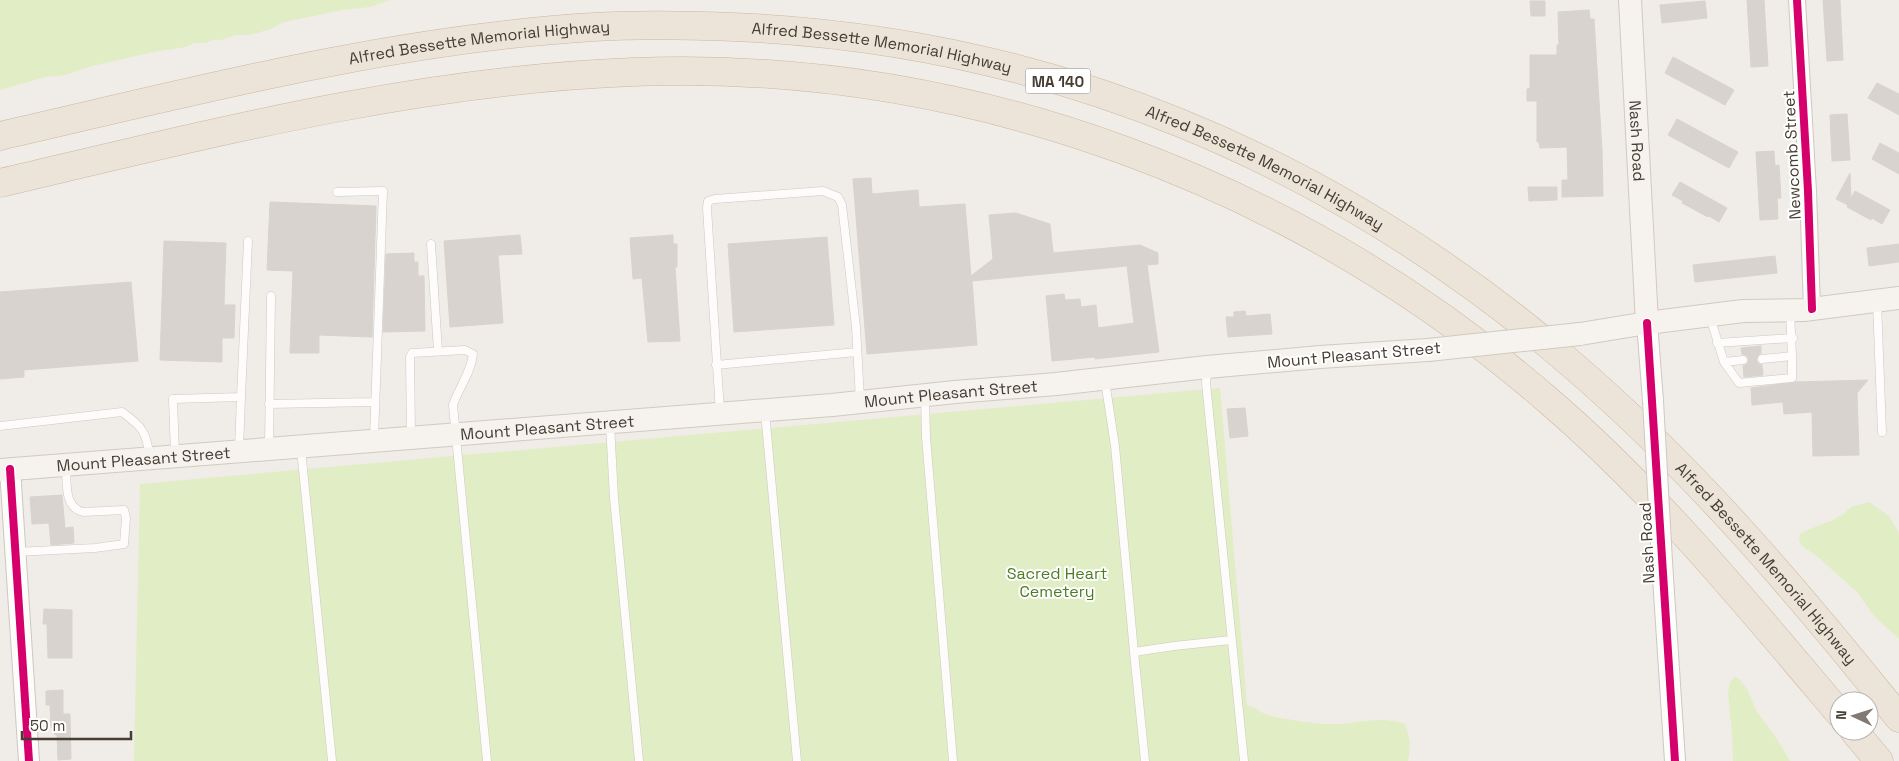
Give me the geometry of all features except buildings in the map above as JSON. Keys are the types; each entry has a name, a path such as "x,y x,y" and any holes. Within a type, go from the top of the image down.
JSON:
{"highway":[{"name":"Alfred Bessette Memorial Highway","path":"0,136 227,83 359,56 486,37 601,26 756,28 858,37 969,58 1097,92 1152,111 1204,133 1263,159 1326,191 1423,251 1508,313 1570,363 1608,397 1689,477 1781,577 1899,718"},
{"path":"0,183 225,130 356,104 513,82 623,72 754,73 839,81 931,96 1046,125 1159,163 1248,202 1289,223 1358,263 1451,324 1521,378 1609,457 1723,578 1829,701"},
{"path":"1862,741 1879,761"}],"main road":[{"name":"Nash Road","path":"1630,0 1647,323"},
{"name":"Mount Pleasant Street","path":"5,469 860,402 1056,384 1207,367 1428,350 1580,334 1647,323 1743,311 1790,310 1899,298"}],"street":[{"name":"Newcomb Street","path":"1797,0 1808,191 1812,308"},
{"name":"Nash Road","path":"1647,323 1675,761"},
{"path":"5,469 16,552 29,761"}],"lane":[{"path":"337,192 383,191 374,440"},
{"path":"720,413 706,208 708,201 715,199 823,191 838,197 842,205 856,327 860,402"},
{"path":"239,451 248,241"},
{"path":"431,244 438,351"},
{"path":"270,449 271,296"},
{"path":"1877,301 1882,432"},
{"path":"1710,315 1724,362 1739,383 1792,378 1793,338 1790,310"},
{"path":"1717,343 1793,338"},
{"path":"412,438 410,357 412,353 415,351 465,350 472,354 472,365 457,391 453,405 487,761"},
{"path":"716,365 857,352"},
{"path":"1762,359 1792,356"},
{"path":"1724,362 1742,360"},
{"path":"1207,367 1206,383 1244,761"},
{"path":"1105,378 1115,446 1145,761"},
{"path":"925,396 926,437 953,761"},
{"path":"176,457 172,399 241,397"},
{"path":"269,404 374,402"},
{"path":"764,410 797,761"},
{"path":"0,426 122,412 134,421 147,436 150,459"},
{"path":"610,422 614,498 639,761"},
{"path":"301,447 332,761"},
{"path":"16,552 95,548 124,544 126,518 124,510 82,512 72,507 68,494 66,465"},
{"path":"1134,652 1231,640"}],"green space":[{"path":"0,0 390,0 370,7 342,10 284,22 268,30 249,35 235,35 222,40 194,43 186,47 153,52 92,66 65,75 45,77 0,90"},
{"name":"Sacred Heart Cemetery","path":"1220,388 1247,706 1273,717 1313,723 1341,724 1389,720 1405,724 1410,742 1408,761 134,761 140,484"},
{"path":"1869,502 1889,516 1899,533 1899,639 1874,616 1857,592 1818,557 1802,546 1799,540 1800,534 1803,532 1835,519 1851,507"},
{"path":"1735,677 1747,689 1757,712 1775,736 1790,761 1733,761 1728,693 1730,682"}],"cycle path":[{"path":"1797,0 1808,191 1812,309"},
{"path":"1647,323 1675,761"},
{"path":"10,469 29,761"}]}
